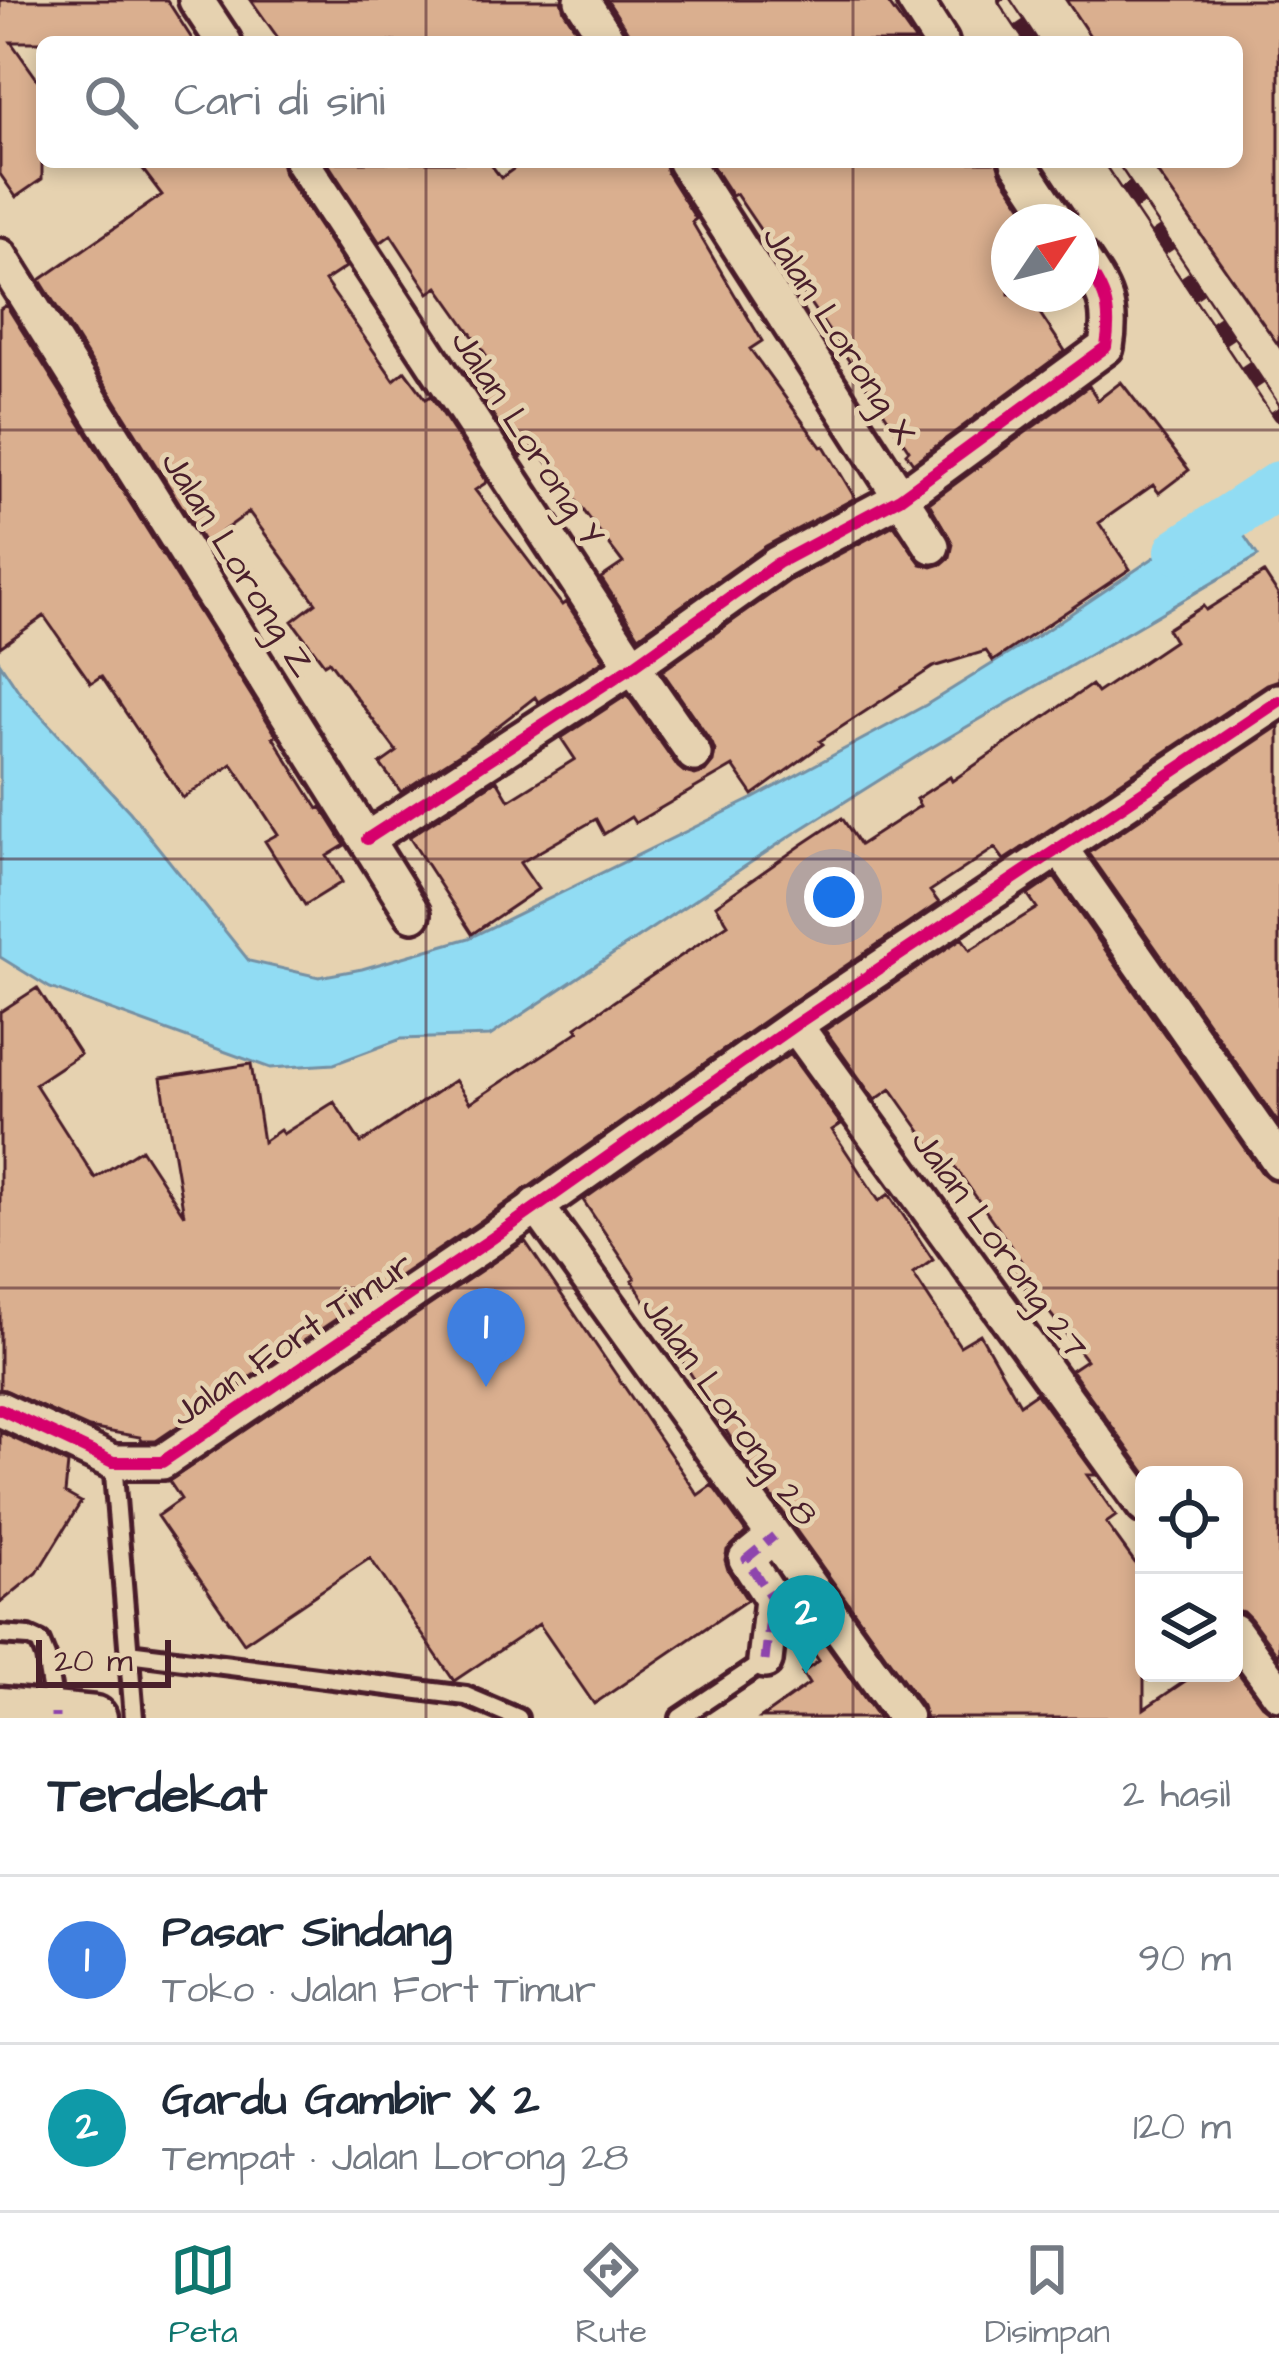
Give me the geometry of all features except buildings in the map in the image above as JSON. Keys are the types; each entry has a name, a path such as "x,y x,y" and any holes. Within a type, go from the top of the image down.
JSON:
{"street":[{"path":"196,0 220,36"},
{"path":"582,0 605,36"},
{"path":"914,0 937,36"},
{"name":"Jalan Lorong Y","path":"306,168 694,754"},
{"name":"Jalan Lorong X","path":"690,168 932,546"},
{"path":"1022,168 1046,204"},
{"name":"Jalan Lorong Z","path":"0,256 413,914"},
{"path":"368,839 633,666 778,563 900,498 1106,347 1108,306 1099,284"},
{"name":"Jalan Fort Timur","path":"113,1462 162,1462 795,1025 1279,701"},
{"path":"1060,848 1279,1161"},
{"name":"Jalan Lorong 27","path":"795,1025 1135,1494"},
{"name":"Jalan Lorong 28","path":"536,1205 905,1718"},
{"path":"0,1408 113,1462"},
{"path":"765,1661 772,1599 746,1558 774,1536"},
{"path":"1243,1643 1279,1693"},
{"path":"0,1709 68,1717"}],"lane":[{"path":"113,1462 134,1718"},
{"path":"0,1635 40,1642 68,1717"},
{"path":"128,1653 466,1696 518,1718"},
{"path":"680,1718 765,1661"}],"water":[{"path":"1226,509 1258,556 924,752 490,1036 401,1039 334,1064 270,1068 50,988 0,957 0,663 20,693 130,812 249,961 319,977 469,938 752,799 926,705"}],"waterway":[{"path":"1179,551 1279,485"}],"railway":[{"path":"1004,0 1028,36"},
{"path":"1114,168 1279,415"}],"marked path":[{"path":"765,1661 772,1599 746,1559 774,1536"}],"cycle path":[{"path":"367,839 633,666 778,563 900,498 1106,347 1108,320 1099,286"},
{"path":"0,1409 113,1462 162,1462 795,1025 1279,701"}],"place":[{"name":"Pasar Sindang","path":"486,1387"},
{"name":"Gardu Gambir X 2","path":"806,1674"}]}
